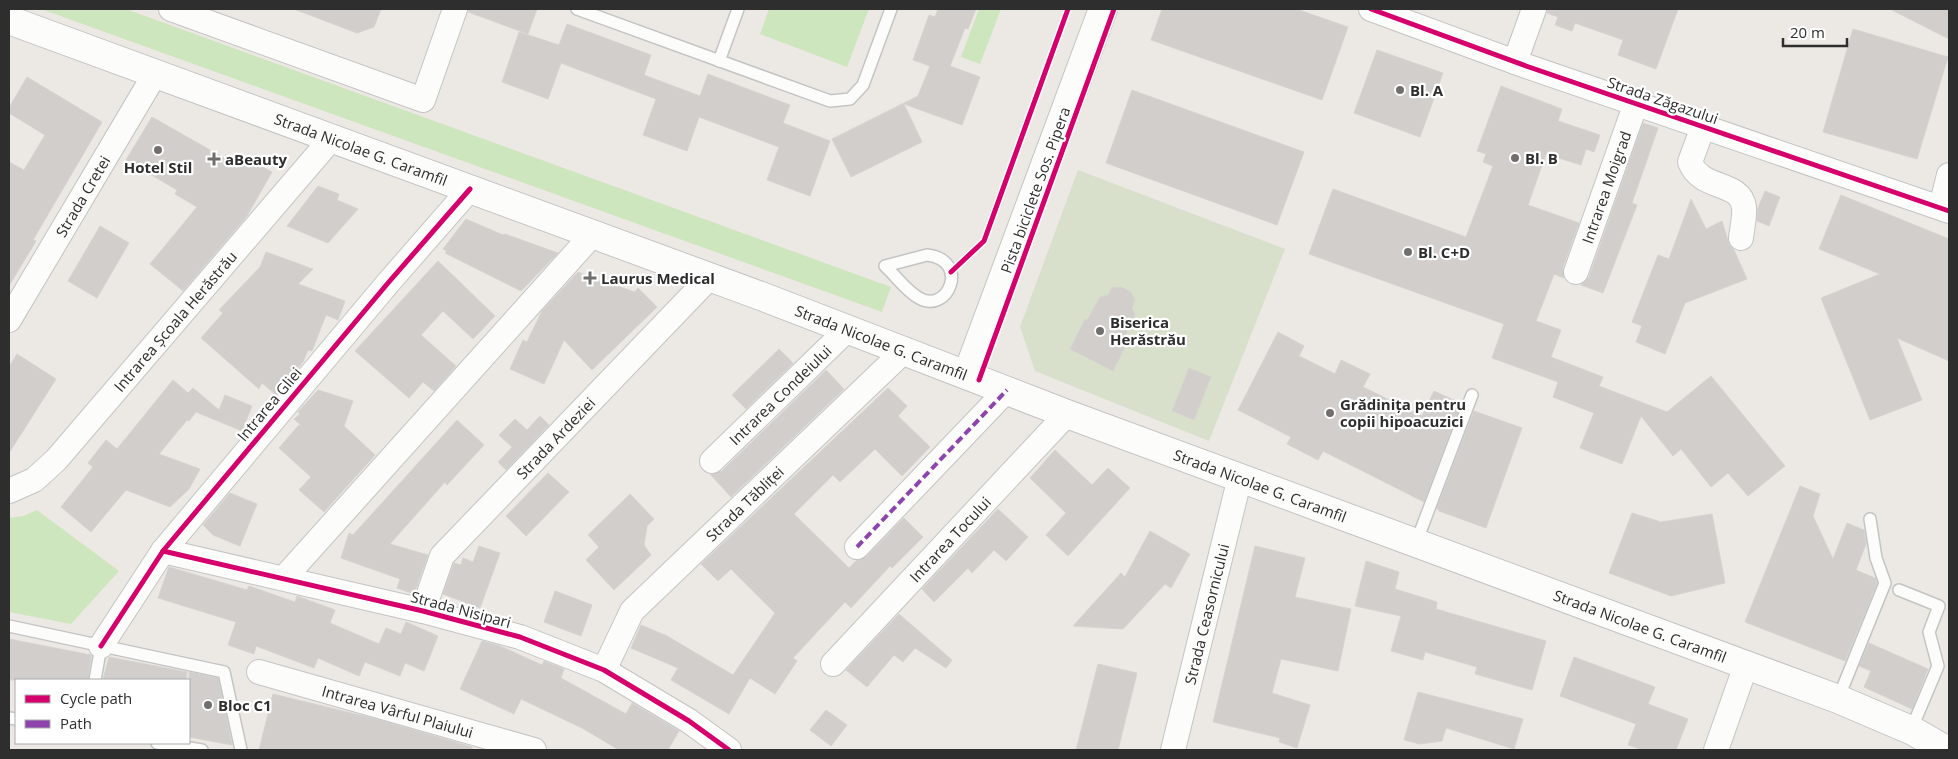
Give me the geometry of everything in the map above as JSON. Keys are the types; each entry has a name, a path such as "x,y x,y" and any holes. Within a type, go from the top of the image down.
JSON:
{"main road":[{"path":"959,372 1083,9"},
{"path":"959,372 1102,9"},
{"name":"Strada Nicolae G. Caramfil","path":"9,21 710,277 1067,414 1838,699 1911,730 1946,750"}],"street":[{"path":"171,9 423,100 455,9"},
{"name":"Strada Zăgazului","path":"1371,9 1515,62 1945,209"},
{"path":"1515,62 1534,9"},
{"name":"Strada Cretei","path":"9,320 155,74"},
{"name":"Intrarea Moigrad","path":"1576,272 1636,104"},
{"path":"1703,127 1690,162 1694,172 1700,178 1732,190 1738,196 1744,206 1741,238"},
{"name":"Intrarea Școala Herăstrău","path":"9,491 34,480 56,460 332,138"},
{"path":"1945,209 1949,175"},
{"name":"Intrarea Gliei","path":"101,646 163,551 388,283 470,189"},
{"path":"284,578 593,234"},
{"name":"Strada Ardeziei","path":"423,611 442,556 710,277"},
{"name":"Intrarea Condeiului","path":"712,462 848,329"},
{"name":"Strada Tăbliței","path":"604,670 632,611 904,350"},
{"path":"857,547 1007,390"},
{"name":"Intrarea Tocului","path":"833,664 1067,414"},
{"name":"Strada Ceasornicului","path":"1173,750 1240,477"},
{"name":"Strada Nisipari","path":"163,551 423,611 520,637 604,670 689,722 729,750"},
{"path":"1716,750 1746,665"},
{"name":"Intrarea Vârful Plaiului","path":"260,672 534,750"}],"lane":[{"path":"577,9 830,101 850,99 864,85 891,9"},
{"path":"719,62 738,9"},
{"path":"927,255 935,256 948,265 951,272 951,286 942,297 936,300 921,300 886,266 927,255"},
{"path":"1416,543 1472,395"},
{"path":"1838,699 1885,583 1876,558 1870,519"},
{"path":"1899,590 1939,606 1929,632 1938,666 1911,730"},
{"path":"9,626 224,672 241,750"},
{"path":"95,679 101,646"},
{"path":"163,744 202,750"}],"green space":[{"path":"41,9 126,9 891,287 882,312"},
{"path":"769,9 869,9 847,67 760,34"},
{"path":"979,9 1001,9 980,64 961,57"},
{"path":"1078,170 1285,249 1209,441 1035,371 1020,327"},
{"path":"37,510 119,571 71,624 9,612 9,518 23,516"}],"building":[{"path":"294,9 381,9 374,27 357,33"},
{"path":"468,9 537,9 528,34 468,12"},
{"path":"938,9 976,9 968,29 965,28 950,66 980,77 962,125 904,104 922,142 851,177 832,139 918,96 930,66 913,60 929,15 935,17"},
{"path":"1162,9 1296,9 1348,27 1322,100 1151,40"},
{"path":"1547,9 1678,9 1656,69 1618,55 1623,40 1575,23 1572,31 1555,25 1558,17 1547,13"},
{"path":"1890,9 1949,9 1949,39"},
{"path":"567,24 651,55 644,75 700,96 708,74 790,105 783,123 830,141 810,196 767,180 779,147 699,117 687,151 643,135 656,99 561,63 548,99 502,82 519,32 559,45"},
{"path":"1853,29 1948,57 1917,159 1823,132"},
{"name":"Bl. A","path":"1377,50 1443,73 1420,137 1354,113"},
{"path":"27,77 102,122 33,240 36,241 9,286 9,162 24,170 45,135 9,113 9,108"},
{"path":"1501,86 1562,109 1558,121 1600,135 1594,152 1586,149 1581,165 1546,154 1528,205 1579,223 1563,267 1564,278 1554,274 1536,321 1561,330 1551,357 1603,377 1599,386 1667,412 1711,376 1785,466 1748,496 1728,473 1711,487 1681,449 1673,456 1641,416 1622,464 1580,448 1594,413 1553,397 1558,382 1492,358 1504,324 1309,254 1333,189 1466,237 1493,166 1483,162 1486,154 1477,151"},
{"path":"1132,90 1304,152 1277,225 1106,163"},
{"path":"152,117 240,167 246,158 272,172 247,216 183,291 150,264 197,207 175,194 177,190 126,160"},
{"path":"1643,123 1658,128 1632,203 1637,205 1603,293 1581,285 1589,277"},
{"path":"318,186 339,194 337,200 358,209 328,243 287,226"},
{"path":"1765,191 1780,197 1769,226 1757,221 1758,208"},
{"path":"1841,195 1949,239 1949,361 1897,338 1922,400 1870,420 1821,298 1880,274 1819,249"},
{"path":"1691,199 1706,229 1722,221 1729,244 1734,250 1747,279 1685,303 1665,354 1636,342 1642,326 1632,322 1658,255 1669,259"},
{"path":"466,219 503,235 505,234 558,253 521,291 445,253 447,251 443,249"},
{"path":"100,226 129,243 97,298 68,281"},
{"path":"266,252 313,269 298,284 345,301 338,320 326,315 312,351 308,350 303,362 276,395 262,383 259,389 201,338 223,313 219,310 260,267"},
{"path":"438,261 495,316 473,339 443,311 421,335 456,366 434,391 423,382 409,398 355,351"},
{"path":"578,272 613,287 614,285 635,292 638,288 657,307 592,370 564,340 544,384 510,369 523,340 527,342 542,311"},
{"name":"Biserica Herăstrău","path":"1121,287 1131,292 1135,300 1132,308 1135,314 1124,339 1128,341 1113,371 1070,349 1085,319 1087,320 1100,297 1108,295 1112,288"},
{"name":"Grădinița pentru copii hipoacuzici","path":"1278,332 1304,346 1299,356 1335,374 1341,360 1370,374 1363,387 1422,416 1434,391 1456,401 1454,404 1460,406 1424,502 1323,451 1318,460 1287,444 1291,437 1238,410"},
{"path":"779,349 793,363 746,409 732,395"},
{"path":"17,354 56,379 9,453 9,367"},
{"path":"1189,368 1211,377 1194,420 1172,411"},
{"path":"826,370 844,389 731,497 710,474 722,471"},
{"path":"173,380 188,393 193,388 219,410 225,395 252,406 242,431 196,412 159,454 200,469 189,489 170,507 126,490 91,532 61,507 93,467 88,463 106,440 117,449"},
{"path":"888,388 907,406 898,416 930,447 902,476 875,449 840,482 833,475 794,514 849,568 857,560 867,556 904,518 923,537 892,568 890,566 851,608 845,602 793,658 797,661 775,694 750,678 729,714 671,680 678,668 631,648 641,625 667,636 733,675 775,613 731,569 718,581 701,564"},
{"path":"318,390 353,401 344,426 375,455 324,512 299,490 311,477 279,448 299,425 302,426 294,419"},
{"path":"1474,411 1522,428 1486,528 1439,511 1437,508"},
{"path":"540,416 549,425 506,470 498,462 512,447 499,435 515,419 527,430"},
{"path":"457,420 484,445 447,485 445,482 390,544 428,555 414,594 397,588 400,579 341,558 349,533 353,535"},
{"path":"1055,450 1092,485 1108,468 1130,488 1068,556 1046,535 1066,513 1030,478"},
{"path":"548,473 569,492 526,536 506,516"},
{"path":"1800,486 1820,494 1813,516 1833,559 1847,523 1864,530 1866,544 1856,570 1875,578 1877,583 1845,661 1745,622"},
{"path":"230,493 257,504 240,546 213,535 203,525"},
{"path":"630,494 654,519 647,526 644,545 651,555 614,590 586,560 599,547 588,535"},
{"path":"998,509 1028,537 1006,561 994,550 972,573 968,568 934,602 922,589"},
{"path":"1632,513 1661,522 1712,514 1725,583 1671,596 1609,573"},
{"path":"1150,531 1190,554 1171,588 1165,584 1123,629 1073,626 1121,573 1125,577"},
{"path":"479,546 500,553 480,608 443,594 454,563 461,565 463,558 473,562"},
{"path":"1255,546 1305,558 1295,597 1351,609 1338,671 1281,659 1272,693 1310,705 1297,748 1279,742 1280,738 1213,722"},
{"path":"1366,561 1399,572 1395,589 1437,602 1436,609 1546,641 1532,690 1475,674 1477,667 1425,652 1423,660 1391,651 1401,616 1355,606"},
{"path":"169,567 247,590 249,586 295,602 297,596 335,610 330,623 379,644 386,628 401,634 406,622 438,636 424,671 405,663 400,676 365,662 359,676 318,658 314,668 256,646 254,654 228,645 236,622 158,598"},
{"path":"555,591 592,605 581,636 544,622"},
{"path":"899,614 952,660 946,668 915,648 903,662 894,655 867,687 846,670"},
{"path":"9,639 91,655 88,679 9,680"},
{"path":"482,641 500,646 542,665 544,661 564,669 561,678 626,714 632,703 679,731 668,750 619,750 582,728 521,699 514,714 460,689"},
{"path":"1869,643 1928,669 1912,709 1864,687 1871,671 1859,666"},
{"path":"109,657 187,672 186,679 103,679"},
{"path":"1574,657 1655,687 1648,704 1688,719 1676,750 1643,750 1628,745 1636,724 1560,696"},
{"path":"1098,664 1137,673 1118,750 1076,750"},
{"path":"189,672 218,678 232,745 190,737"},
{"path":"1418,692 1523,719 1514,749 1446,728 1442,741 1420,744 1404,740"},
{"path":"273,694 380,720 472,747 472,750 259,750"},
{"path":"826,710 847,725 831,746 810,730"}],"marked path":[{"path":"857,547 1007,390"}],"cycle path":[{"path":"951,272 984,241 1068,9"},
{"name":"Pista biciclete Sos. Pipera","path":"979,380 1114,9"},
{"path":"1371,9 1526,66 1949,211"},
{"path":"101,646 163,551 388,283 470,189"},
{"path":"163,551 423,611 520,637 604,670 689,721 729,750"}],"place":[{"name":"Bl. A","path":"1400,90"},
{"name":"Hotel Stil","path":"158,150"},
{"name":"Bl. B","path":"1515,158"},
{"name":"aBeauty","path":"214,159"},
{"name":"Bl. C+D","path":"1408,252"},
{"name":"Laurus Medical","path":"590,278"},
{"name":"Biserica Herăstrău","path":"1100,331"},
{"name":"Grădinița pentru copii hipoacuzici","path":"1330,413"},
{"name":"Bloc C1","path":"208,705"}]}
